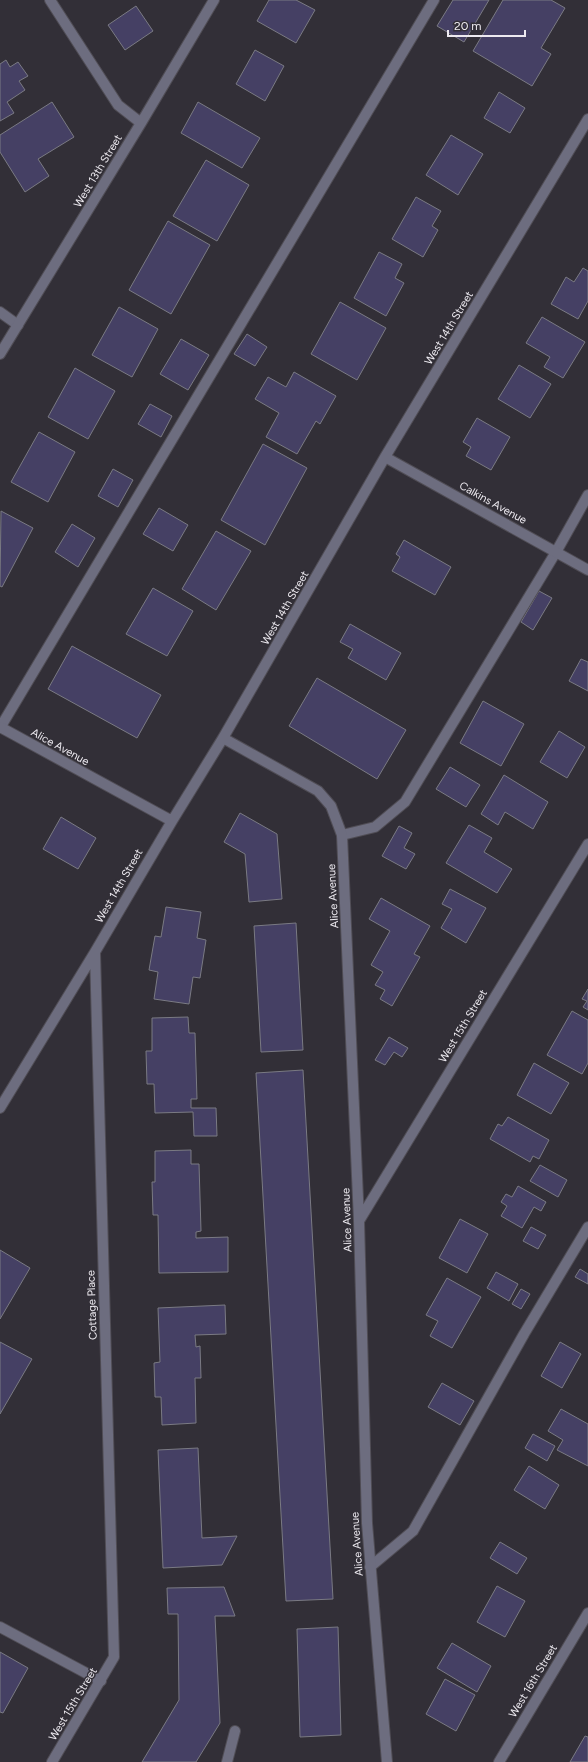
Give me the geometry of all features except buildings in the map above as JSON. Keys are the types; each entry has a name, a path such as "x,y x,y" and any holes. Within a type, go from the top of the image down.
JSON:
{"street":[{"path":"50,0 118,105 142,123"},
{"name":"West 13th Street","path":"0,354 142,123 214,0"},
{"path":"0,728 434,0"},
{"name":"West 14th Street","path":"0,1108 223,738 386,457 588,119"},
{"path":"0,312 18,325"},
{"name":"Calkins Avenue","path":"386,457 588,570"},
{"path":"342,835 375,827 405,802 556,552 588,495"},
{"name":"Alice Avenue","path":"0,728 172,821"},
{"name":"Alice Avenue","path":"223,738 318,791 331,806 342,835 359,1221 367,1523 387,1762"},
{"name":"West 15th Street","path":"359,1221 588,844"},
{"name":"Cottage Place","path":"95,952 114,1658"},
{"path":"370,1567 413,1531 524,1334 588,1227"},
{"name":"West 16th Street","path":"499,1762 588,1613"},
{"path":"0,1627 101,1681"},
{"name":"West 15th Street","path":"52,1762 114,1658"},
{"path":"227,1762 235,1731"}]}
